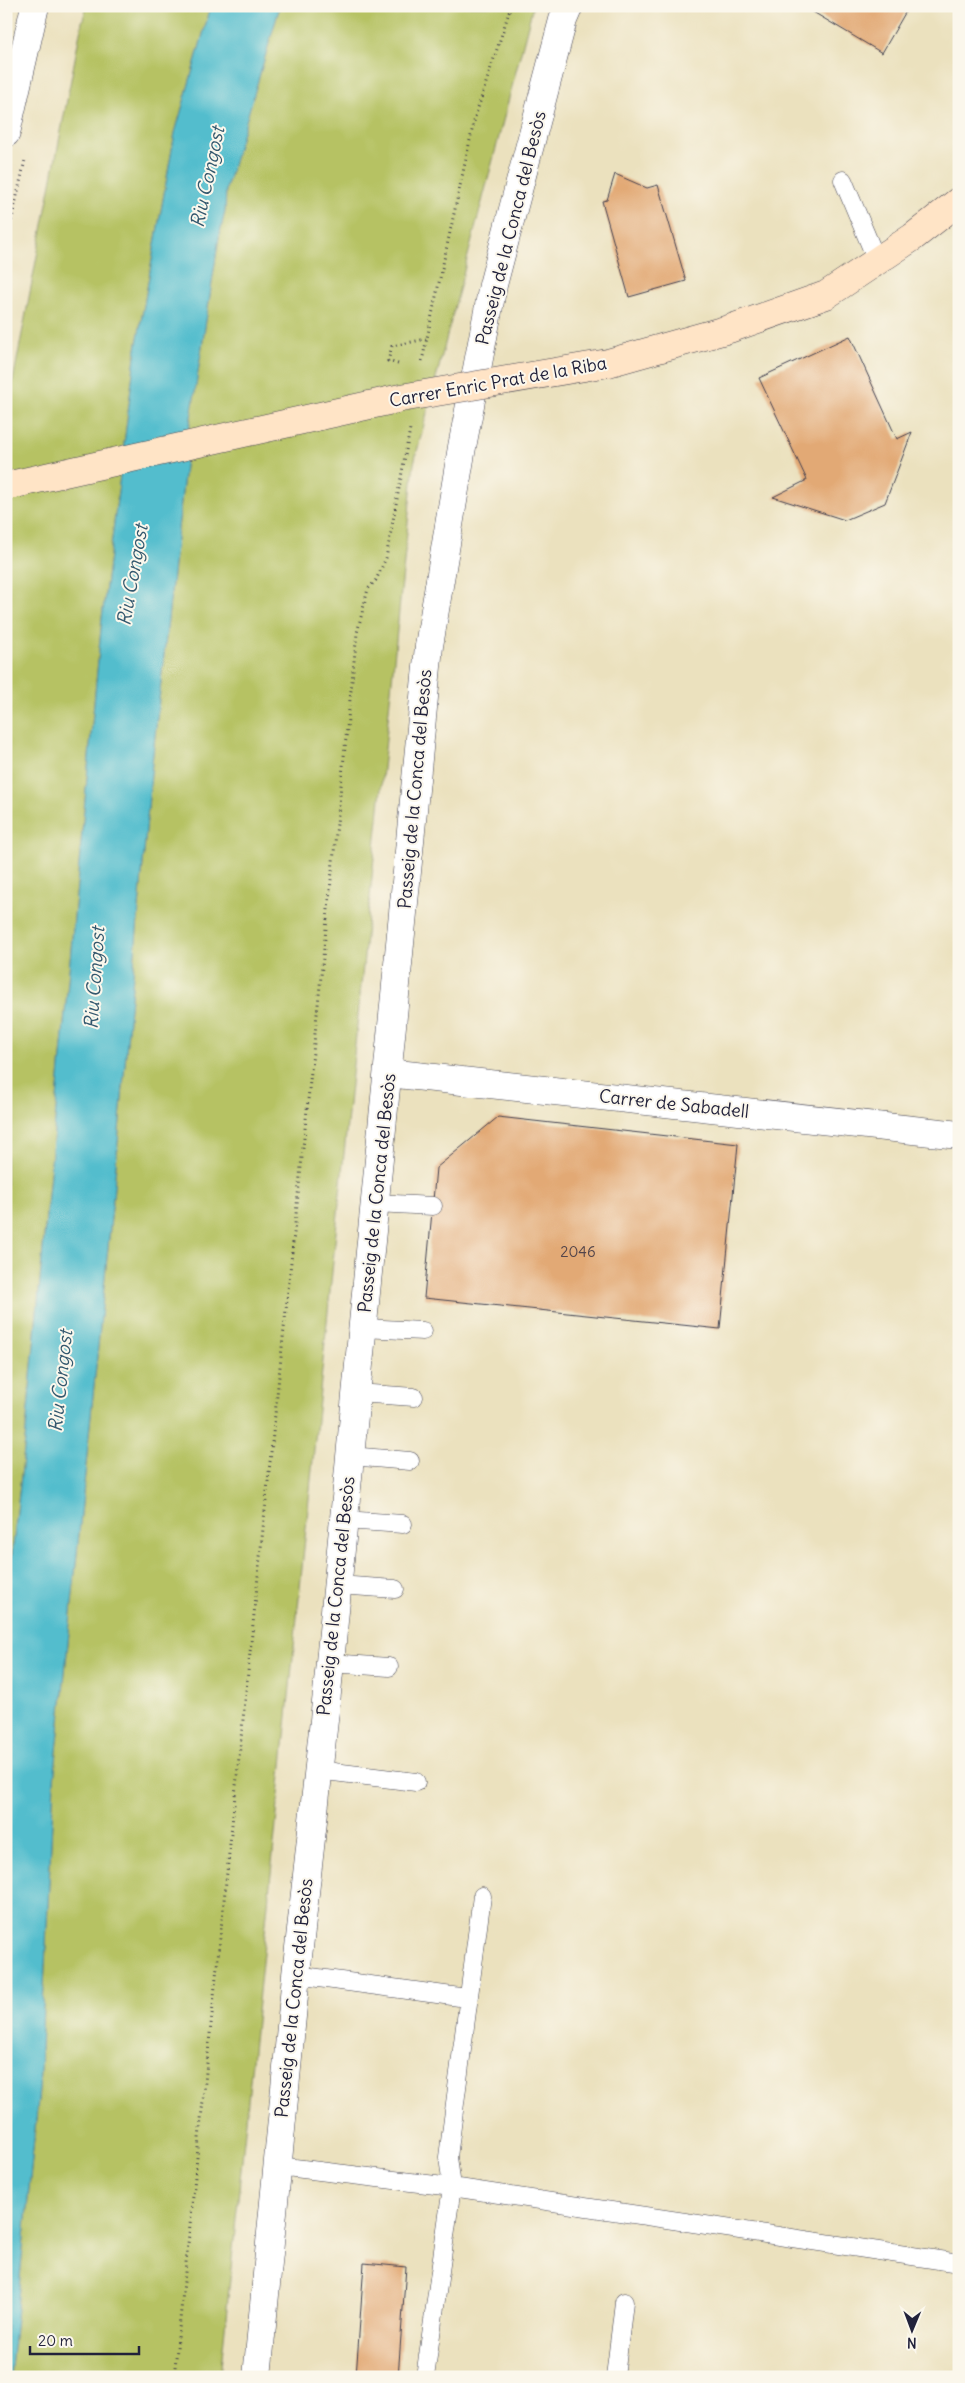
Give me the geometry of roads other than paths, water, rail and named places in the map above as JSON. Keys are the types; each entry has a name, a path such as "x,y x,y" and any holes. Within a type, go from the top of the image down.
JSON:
{"street":[{"path":"6,134 35,6"},
{"name":"Passeig de la Conca del Besòs","path":"257,2377 317,1770 338,1585 431,637 493,285 565,11"},
{"name":"Carrer Enric Prat de la Riba","path":"6,486 401,398 608,364 729,329 826,295 913,237 959,201"},
{"name":"Carrer de Sabadell","path":"388,1073 959,1135"}],"lane":[{"path":"843,180 877,261"},
{"path":"375,1203 433,1206"},
{"path":"363,1328 423,1332"},
{"path":"357,1393 414,1397"},
{"path":"350,1456 410,1461"},
{"path":"344,1520 403,1524"},
{"path":"338,1585 395,1589"},
{"path":"330,1663 389,1667"},
{"path":"317,1770 416,1782"},
{"path":"424,2377 452,2187 448,2156 467,1998 482,1896"},
{"path":"296,1976 467,1998"},
{"path":"278,2166 452,2187 959,2263"},
{"path":"615,2377 624,2302"}],"water":[{"name":"Riu Congost","path":"211,6 280,6 226,189 225,211 219,237 189,430 152,763 113,1198 54,1781 39,2090 10,2377 6,2377 6,1608 25,1441 102,618 136,349 175,133"}]}
